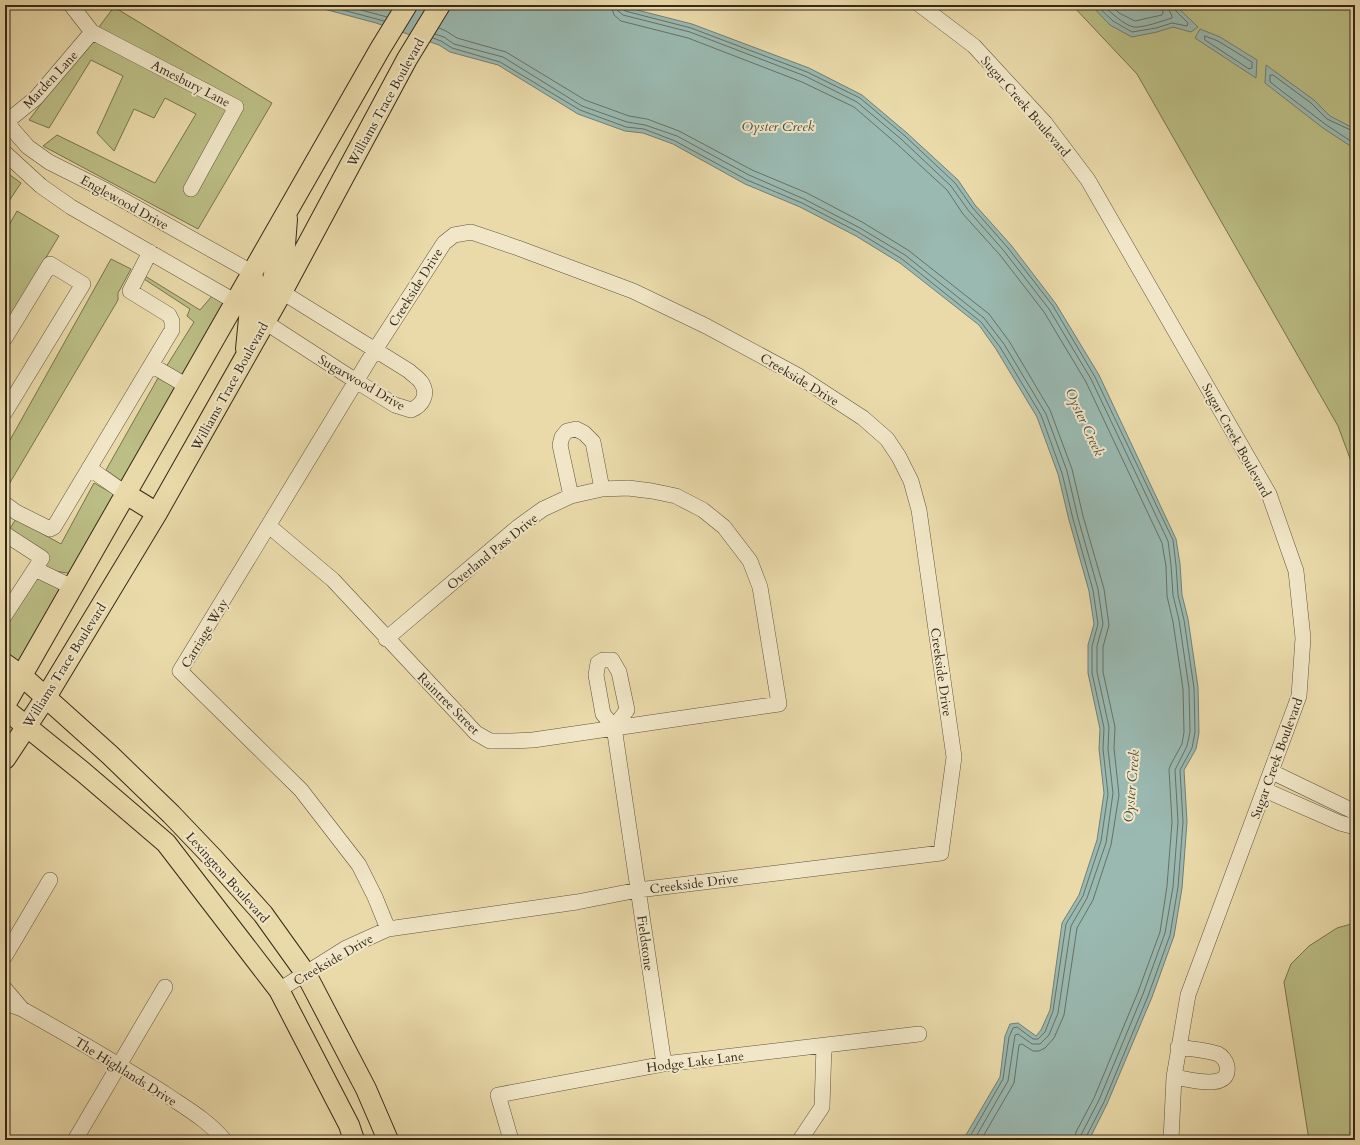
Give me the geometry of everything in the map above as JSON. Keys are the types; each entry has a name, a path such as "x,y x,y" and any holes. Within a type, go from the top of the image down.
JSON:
{"main road":[{"path":"5,705 380,49 407,5"},
{"name":"Williams Trace Boulevard","path":"5,759 46,697 157,513 282,292 407,60 440,5"},
{"path":"265,322 275,270 285,245 288,212"},
{"path":"246,355 253,273"},
{"path":"126,494 157,513"},
{"name":"Lexington Boulevard","path":"5,664 22,676 46,697 110,755 171,814 263,914 306,974 366,1089 388,1140"},
{"name":"Lexington Boulevard","path":"5,710 83,772 166,843 279,990 349,1125 354,1140"}],"street":[{"name":"Amesbury Lane","path":"71,5 92,32 236,107 191,189"},
{"name":"Sugar Creek Boulevard","path":"920,5 974,46 1045,123 1088,180 1269,494 1296,570 1304,638 1299,696 1188,995 1174,1077 1171,1140"},
{"name":"Marden Lane","path":"5,122 36,98 92,32"},
{"name":"Englewood Drive","path":"5,122 28,147 49,162 105,190 253,273"},
{"path":"5,153 12,161 47,191 71,207 236,302"},
{"name":"Creekside Drive","path":"279,990 346,948 388,929 577,902 638,890 941,852 954,757 918,510 911,481 899,457 887,439 863,418 797,375 706,326 633,291 471,232 454,236 444,243 375,350"},
{"path":"5,504 16,512 50,529 53,529 172,330 172,321 169,315 130,291 150,252"},
{"path":"5,338 50,264 83,284 5,412"},
{"name":"Sugarwood Drive","path":"265,322 356,382 404,409 411,410 419,407 423,402 425,395 424,388 420,381 409,371 282,292"},
{"name":"Carriage Way","path":"375,350 180,671 301,790 359,865 375,897 388,929"},
{"path":"151,365 187,386"},
{"path":"571,496 560,446 562,437 567,431 571,430 576,429 584,433 593,442 602,489"},
{"path":"90,468 126,494"},
{"name":"Overland Pass Drive","path":"386,639 518,527 543,509 571,496 602,489 628,488 652,491 676,496 703,510 724,527 750,561 760,587 779,704"},
{"name":"Raintree Street","path":"269,526 333,580 386,639 476,733 490,741 533,740 779,704"},
{"path":"5,534 42,558 5,615"},
{"path":"34,569 72,587"},
{"name":"Fieldstone","path":"614,727 664,1064"},
{"path":"1272,772 1355,812"},
{"path":"1265,790 1340,823 1355,827"},
{"path":"5,956 50,880"},
{"path":"74,1140 165,987"},
{"name":"The Highlands Drive","path":"5,989 22,1009"},
{"name":"The Highlands Drive","path":"5,1003 22,1009 120,1065 191,1111 217,1131 224,1140"},
{"name":"Hodge Lake Lane","path":"511,1140 498,1095 664,1064 919,1034"},
{"path":"800,1140 822,1107 824,1046"},
{"path":"1174,1077 1214,1082 1224,1079 1228,1072 1227,1063 1219,1054 1178,1047"}],"green space":[{"path":"1072,5 1355,5 1355,472 1338,426 1137,74"},
{"path":"114,7 272,103 198,229 43,146 57,135 155,183 196,114 165,98 154,118 134,109 114,151 97,133 123,76 91,60 49,128 29,120"},
{"path":"5,170 21,183 5,207"},
{"path":"17,211 59,236 5,325 5,232"},
{"path":"111,259 131,269 118,293 118,300 5,491 5,449"},
{"path":"145,276 200,310 212,296 227,305 186,380 166,367 194,322 187,316 190,309 144,279"},
{"path":"158,378 176,387 123,482 106,470"},
{"path":"94,483 115,495 73,574 49,570 9,530 16,519 61,544"},
{"path":"36,575 67,589 21,671 5,660 5,621"},
{"path":"1355,923 1355,1140 1309,1140 1284,982 1291,964 1309,946 1337,928"}],"water":[{"name":"Oyster Creek","path":"309,5 621,5 692,24 809,68 862,95 907,133 958,180 975,205 1011,245 1056,304 1099,375 1176,539 1180,564 1182,595 1188,619 1198,687 1199,733 1196,749 1184,770 1187,822 1182,888 1174,936 1152,997 1107,1104 1089,1140 963,1140 1000,1077 1005,1036 1010,1024 1018,1023 1036,1036 1041,1030 1050,1010 1062,923 1079,895 1097,840 1104,793 1099,749 1100,729 1088,673 1088,645 1094,624 1089,591 1058,474 1037,417 996,349 979,325 900,263 856,236 800,207 745,184 673,144 643,133 625,131 578,114 498,65 450,52 439,45 376,23"},
{"path":"1091,5 1175,5 1198,27 1191,32 1173,27 1132,37 1110,25"},
{"path":"1200,29 1220,37 1257,60 1256,78 1195,38"},
{"path":"1266,65 1314,100 1330,116 1355,129 1355,149 1323,128 1265,83"}]}
